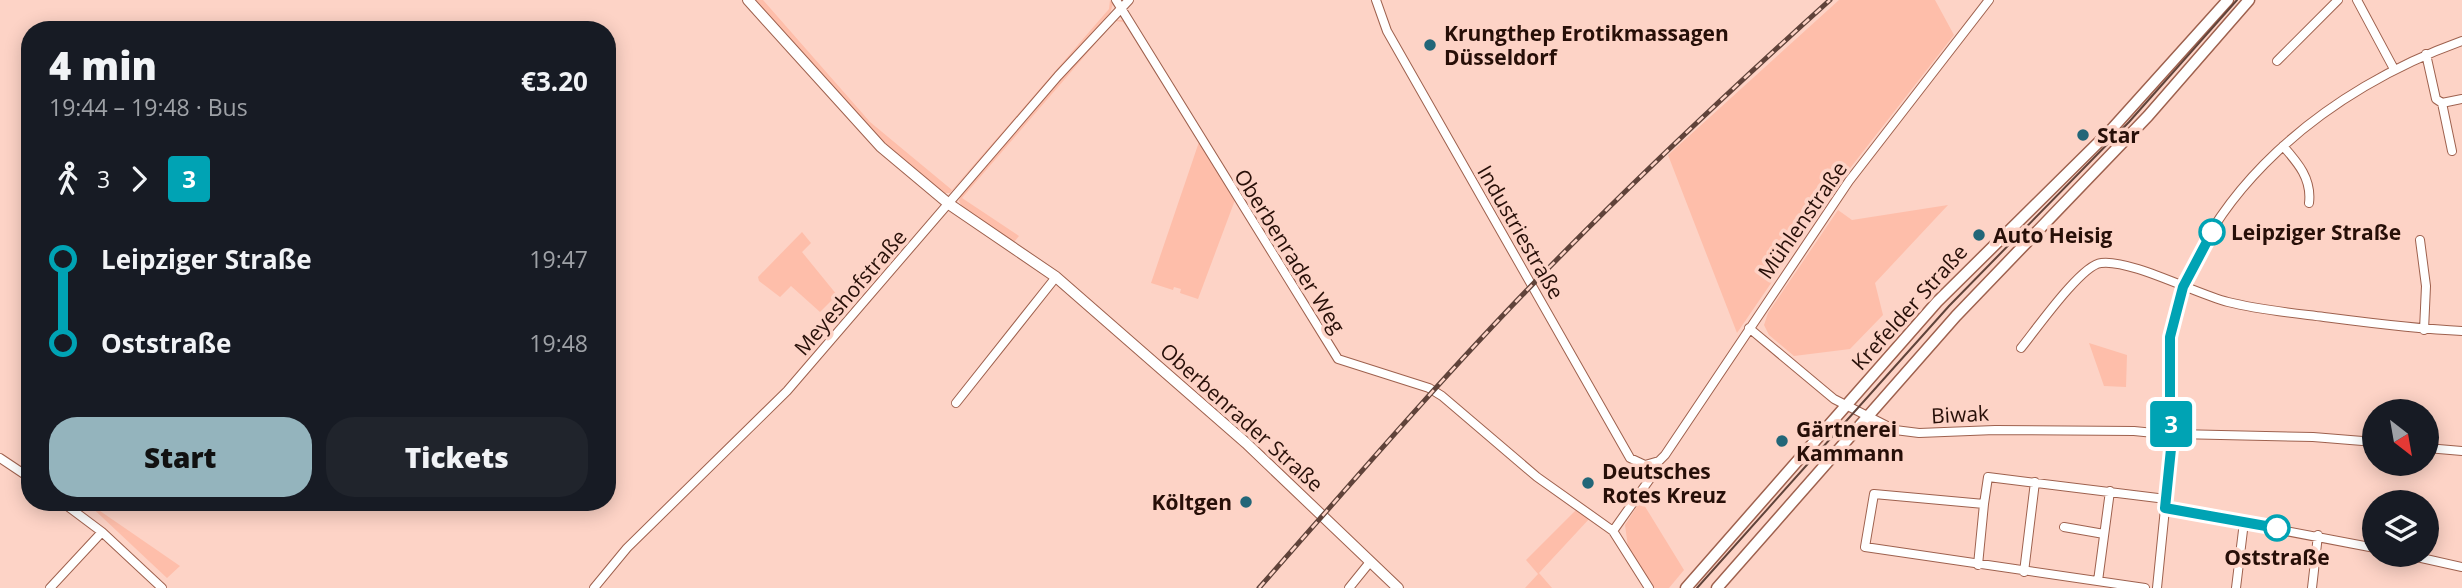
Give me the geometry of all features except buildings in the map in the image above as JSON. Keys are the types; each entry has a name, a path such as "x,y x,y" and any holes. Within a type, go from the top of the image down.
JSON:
{"main road":[{"name":"Krefelder Straße","path":"1686,588 1954,284 2110,131 2228,0"},
{"name":"Krefelder Straße","path":"1717,588 1983,286 2148,116 2249,0"}],"street":[{"name":"Oberbenrader Straße","path":"748,0 858,125 949,204 1056,277 1246,443 1398,588"},
{"name":"Industriestraße","path":"1376,0 1393,41 1630,457 1638,464 1652,464"},
{"name":"Mühlenstraße","path":"1652,464 1665,455 1849,181 1989,0"},
{"path":"2277,61 2338,0"},
{"path":"2357,0 2394,69"},
{"name":"Meyeshofstraße","path":"594,588 627,548 787,391 1123,3"},
{"name":"Oberbenrader Weg","path":"1123,3 1338,359 1433,390 1537,477 1613,531 1649,588"},
{"path":"2157,588 2171,433 2170,337 2183,287 2233,201 2283,146 2324,113 2394,69 2462,41"},
{"path":"2426,54 2436,99 2442,103 2452,151"},
{"path":"2442,103 2462,99"},
{"path":"2283,146 2302,169 2311,192 2309,204"},
{"path":"2420,240 2426,286 2424,330"},
{"path":"2021,348 2092,266 2101,262 2129,268 2263,310 2424,330 2462,331"},
{"path":"956,403 1056,277"},
{"name":"Biwak","path":"1749,328 1807,378 1867,418 1895,430 1919,433 1995,430 2171,433 2362,441"},
{"path":"2440,449 2462,452"},
{"path":"0,458 21,472"},
{"path":"1613,531 1654,473 1652,464"},
{"path":"1978,565 1988,477 2110,491 2244,522 2362,545"},
{"path":"2024,572 2035,482"},
{"path":"2098,581 2110,491"},
{"path":"1984,504 1874,494 1865,547 2145,588"},
{"path":"74,511 102,532 162,588"},
{"path":"2236,588 2244,522"},
{"path":"2064,527 2104,534"},
{"path":"50,588 102,532"},
{"path":"2312,588 2318,535"},
{"path":"2439,561 2462,566"},
{"path":"1349,588 1370,562"}],"shaded area":[{"path":"753,0 763,0 870,122 952,190 1109,9 1110,0 1113,4 1110,13 950,193 943,193 864,125"},
{"path":"1839,0 1935,0 1954,35 1844,176 1737,333 1668,155"},
{"path":"1113,20 1123,20 1129,26 1175,104 1127,27 1123,22 1115,21 962,198 1019,236 1014,242 963,209 960,196"},
{"path":"1199,142 1235,200 1198,299 1180,293 1181,289 1174,287 1173,290 1151,283"},
{"path":"1948,205 1875,283 1883,315 1850,349 1794,356 1769,335 1764,325 1768,313 1838,210 1852,220"},
{"path":"802,232 811,243 802,252 837,295 820,312 791,286 780,297 759,281 758,277"},
{"path":"2089,343 2127,355 2126,387 2104,386"},
{"path":"1641,500 1684,570 1669,588 1652,588 1628,547 1625,525"},
{"path":"1577,509 1590,518 1539,573 1552,588 1525,588 1538,574 1526,560"},
{"path":"96,511 100,511 180,566 167,578"}],"tram line":[{"path":"1697,588 1949,306 2129,122 2237,0"}],"railway":[{"path":"1259,588 1428,397 1532,285 1679,140 1830,0"}],"bus line":[{"name":"3","path":"2212,232 2183,287 2170,337 2170,412 2171,427 2176,434 2172,439 2165,508 2277,528"}],"place":[{"name":"Krungthep Erotikmassagen Düsseldorf","path":"1430,45"},
{"name":"Star","path":"2083,135"},
{"name":"Leipziger Straße","path":"2212,232"},
{"name":"Auto Heisig","path":"1979,235"},
{"name":"Gärtnerei Kammann","path":"1782,441"},
{"name":"Deutsches Rotes Kreuz","path":"1588,483"},
{"name":"Költgen","path":"1246,502"},
{"name":"Oststraße","path":"2277,528"}]}
